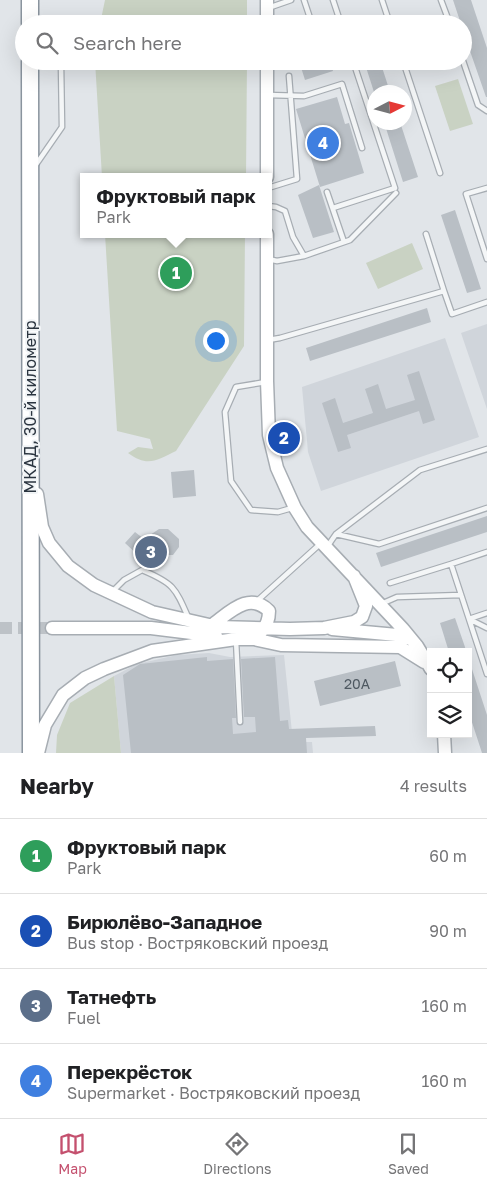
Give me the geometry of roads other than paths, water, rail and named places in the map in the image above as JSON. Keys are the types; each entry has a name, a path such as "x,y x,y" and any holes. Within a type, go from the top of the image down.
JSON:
{"highway":[{"name":"МКАД, 30-й километр","path":"30,70 31,753"}],"street":[{"path":"267,70 267,173"},
{"path":"267,238 269,435 272,454 277,468 295,508 307,527 381,604 400,632 411,639 427,663"},
{"path":"30,429 37,503 42,527 49,543 56,554 79,576 111,594 152,612 218,627 324,628 349,632 400,632"},
{"path":"324,628 354,622 362,617 366,606 354,576"},
{"path":"52,628 198,629 212,625 241,605 256,602 262,604 269,611 269,619 265,628 254,639"},
{"path":"166,630 236,639 254,639 281,645 400,647 427,665"},
{"path":"370,646 389,642 400,632"},
{"path":"38,753 45,725 54,708 63,695 86,678 104,669 152,651 236,639"},
{"path":"444,738 445,753"}],"lane":[{"path":"267,4 291,0"},
{"path":"304,0 309,15"},
{"path":"333,0 338,15"},
{"path":"382,0 387,15"},
{"path":"441,0 447,15"},
{"path":"30,174 62,127 61,70"},
{"path":"333,208 395,188 356,70"},
{"path":"406,70 440,173"},
{"path":"466,70 478,105 487,111"},
{"path":"272,187 298,179 289,76"},
{"path":"267,95 304,96 342,84 362,148"},
{"path":"487,188 466,194 487,260"},
{"path":"327,192 344,242"},
{"path":"267,259 277,261 304,256 350,240 396,193"},
{"path":"272,206 276,206 284,212 293,236 304,256"},
{"path":"426,234 452,314 487,302"},
{"path":"267,340 280,338 444,291"},
{"path":"267,382 236,387 225,412 231,481 251,510 278,512 295,508"},
{"path":"256,602 336,534 420,470 487,449"},
{"path":"336,534 379,544 487,508"},
{"path":"390,584 487,552"},
{"path":"451,564 487,674"},
{"path":"111,594 124,580 142,570 162,578 177,592 190,621"},
{"path":"381,604 397,597 461,595"},
{"path":"469,619 487,613"},
{"path":"469,619 487,628"},
{"path":"236,639 240,722"}],"tunnel":[{"path":"0,628 52,628"}],"place":[{"name":"Перекрёсток","path":"323,143"},
{"name":"Фруктовый парк","path":"176,273"},
{"name":"Бирюлёво-Западное","path":"284,438"},
{"name":"Татнефть","path":"151,552"}]}
